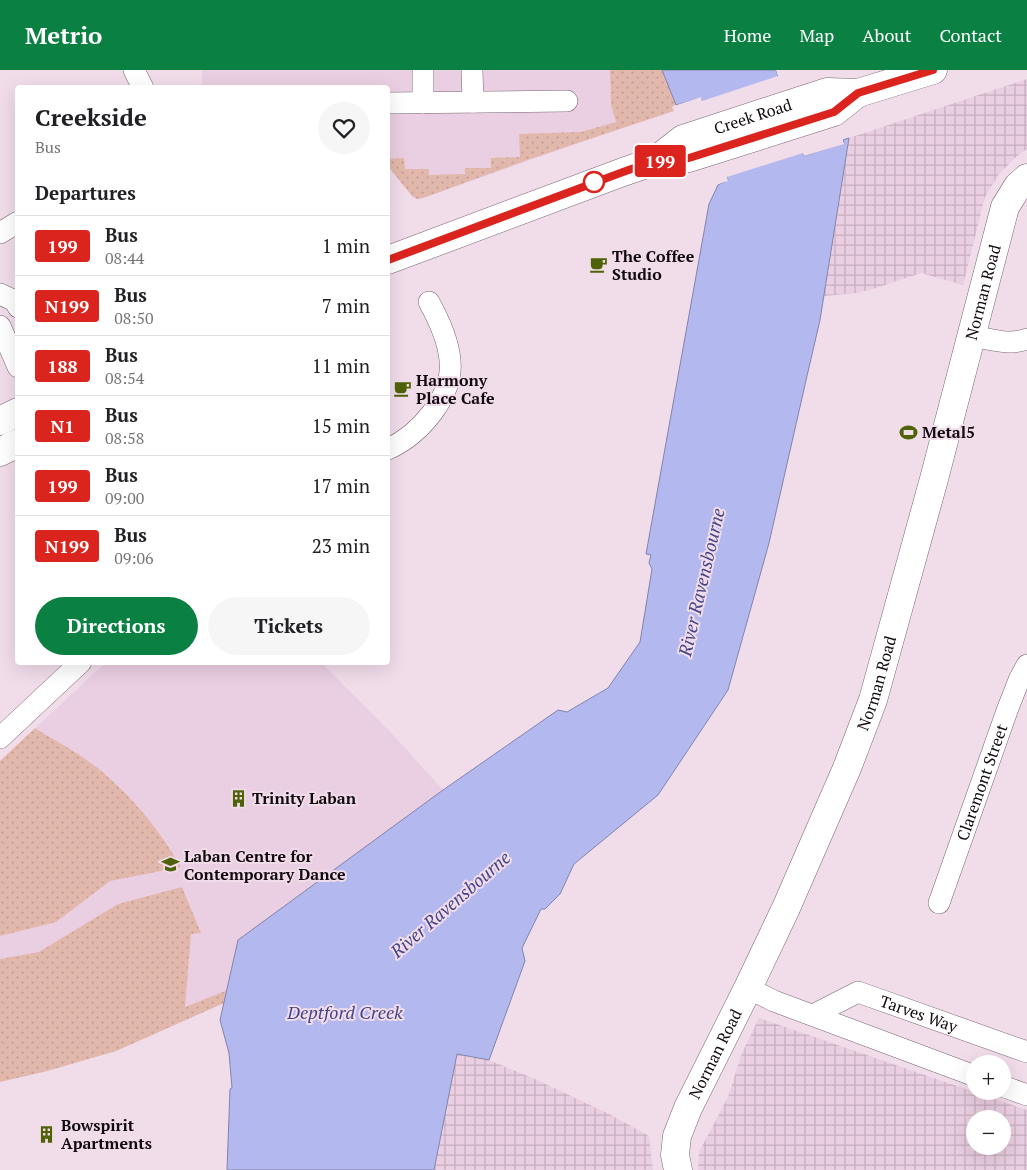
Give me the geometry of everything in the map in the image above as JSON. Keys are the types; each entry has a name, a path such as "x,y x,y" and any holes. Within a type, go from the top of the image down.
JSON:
{"main road":[{"name":"Creek Road","path":"390,259 686,148 933,70"},
{"name":"Norman Road","path":"678,1170 675,1155 677,1136 688,1108 748,988 847,768 873,700 1005,207 1018,186 1027,178"},
{"path":"0,421 15,414"},
{"path":"0,452 15,444"}],"street":[{"path":"134,70 142,85"},
{"path":"423,70 424,103"},
{"path":"472,70 473,102"},
{"path":"390,103 567,101"},
{"path":"0,233 15,224"},
{"path":"0,294 15,301"},
{"path":"390,448 414,434 430,417 444,390 448,376 450,362 445,336 429,302"},
{"path":"0,326 15,360"},
{"path":"972,336 1006,342 1020,342 1027,339"},
{"path":"0,738 78,665"},
{"name":"Claremont Street","path":"939,902 1008,708 1027,665"},
{"path":"748,988 774,1001 966,1073"},
{"name":"Tarves Way","path":"813,1015 858,992 1027,1052"},
{"path":"1011,1089 1027,1095"}],"shaded area":[{"path":"202,70 610,70 611,105 618,129 417,199 412,196 390,168 390,85 202,85"},
{"path":"610,70 662,70 676,105 672,107 674,111 530,159 423,198 417,199 412,196 390,168 390,159 404,158 405,169 429,169 429,175 465,174 465,168 491,168 491,158 520,157 519,134 581,132 616,122 611,105"},
{"path":"1027,79 1027,149 999,174 985,197 963,285 921,273 857,293 824,296 849,138"},
{"name":"Laban Centre for Contemporary Dance","path":"103,665 324,665 394,736 443,790 239,940 224,1003 116,1051 47,1071 0,1082 0,761"},
{"path":"35,728 81,756 124,792 161,835 181,867 110,881 56,922 0,936 0,761"},
{"path":"182,887 201,933 191,934 185,1007 228,990 224,1003 116,1051 47,1071 0,1082 0,959 39,952 118,904"},
{"path":"759,1018 966,1089 966,1100 998,1100 1027,1110 1027,1170 698,1170 699,1152 728,1097 742,1053"},
{"path":"457,1054 489,1060 535,1079 609,1114 649,1136 653,1170 434,1170"}],"water":[{"name":"Deptford Creek","path":"662,70 776,70 804,156 844,143 843,140 849,138 820,320 769,543 728,690 658,795 574,864 560,894 545,909 541,909 522,948 525,961 489,1060 457,1054 434,1170 227,1170 230,1089 232,1088 229,1053 220,1020 238,940 443,790 558,710 567,712 608,688 640,642 652,569 649,563 651,555 646,554 709,204 718,185 728,180 701,98 676,105"}],"pier":[{"path":"776,70 779,70 806,153 841,142 842,138 844,144 804,156 803,153 727,177 728,181 715,185 725,179 699,100 677,108 674,106 701,97 702,101 778,76"}],"bus line":[{"name":"199","path":"390,259 525,207 654,161 689,158 834,112 858,93 933,70"}],"place":[{"name":"The Coffee Studio","path":"598,265"},
{"name":"Harmony Place Cafe","path":"402,389"},
{"name":"Metal5","path":"908,432"},
{"name":"Trinity Laban","path":"238,798"},
{"name":"Laban Centre for Contemporary Dance","path":"170,865"},
{"name":"Bowspirit Apartments","path":"47,1134"}],"water label":[{"name":"River Ravensbourne","path":"701,582"},
{"name":"River Ravensbourne","path":"450,904"}]}
